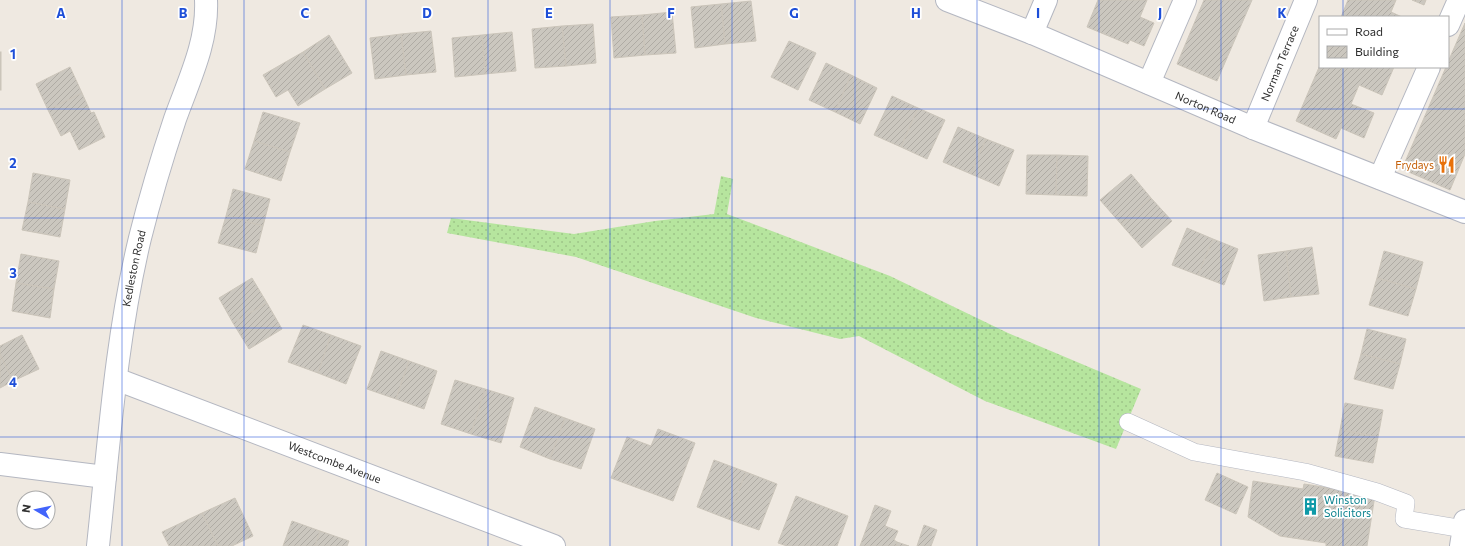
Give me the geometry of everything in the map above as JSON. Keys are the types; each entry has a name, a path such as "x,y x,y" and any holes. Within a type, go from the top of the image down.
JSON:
{"street":[{"name":"Kedleston Road","path":"98,546 116,379 125,314 140,239 158,168 195,66 202,40 206,15 206,0"},
{"name":"Norton Road","path":"947,0 1032,33 1253,128 1465,212"},
{"path":"1032,33 1046,0"},
{"path":"1149,83 1185,0"},
{"name":"Norman Terrace","path":"1253,128 1306,0"},
{"path":"1449,23 1459,0"},
{"path":"1380,178 1429,68"},
{"name":"Westcombe Avenue","path":"116,379 554,546"},
{"path":"0,464 105,477"}],"lane":[{"path":"1128,422 1194,452 1305,472 1377,492 1406,503 1404,519 1463,532"}],"green space":[{"path":"721,176 733,179 727,214 890,276 1008,333 1141,389 1116,449 985,401 859,336 840,339 756,318 576,257 447,233 451,218 574,234 655,221 714,214"}],"building":[{"path":"1098,0 1147,0 1140,17 1154,23 1144,46 1130,40 1128,44 1087,27"},
{"path":"1204,0 1252,0 1217,81 1177,64"},
{"path":"1348,0 1396,0 1391,12 1400,16 1341,16"},
{"path":"1412,0 1426,0 1424,5"},
{"path":"751,1 756,41 725,44 721,4"},
{"path":"721,4 725,44 695,48 691,7"},
{"path":"672,12 676,53 645,55 642,15"},
{"path":"642,15 645,55 614,58 611,17"},
{"path":"1465,23 1465,154 1450,190 1402,169 1446,68 1449,68 1449,60"},
{"path":"593,24 596,63 566,66 562,26"},
{"path":"562,26 566,66 535,68 532,29"},
{"path":"431,31 436,72 406,75 401,34"},
{"path":"512,32 516,71 485,74 482,35"},
{"path":"401,34 406,75 375,79 370,38"},
{"path":"329,35 352,73 325,89 303,52"},
{"path":"482,35 485,74 455,77 452,38"},
{"path":"789,41 816,53 798,90 771,77"},
{"path":"1,52 1,90 0,90"},
{"path":"303,52 325,89 298,106 288,90 276,97 263,75"},
{"path":"826,63 851,75 835,112 809,100"},
{"path":"70,67 82,93 48,110 36,84"},
{"path":"1319,67 1394,68 1382,95 1359,85 1351,104 1374,113 1364,138 1341,128 1336,139 1296,121"},
{"path":"851,75 877,88 860,124 835,112"},
{"path":"82,93 91,113 94,112 105,137 79,150 70,131 61,136 48,110"},
{"path":"892,96 918,108 901,147 874,135"},
{"path":"918,108 945,120 927,159 901,147"},
{"path":"263,112 300,123 290,152 254,141"},
{"path":"958,127 986,139 971,174 943,162"},
{"path":"986,139 1014,150 999,186 971,174"},
{"path":"254,141 290,152 281,181 245,169"},
{"path":"1027,155 1057,155 1056,195 1026,194"},
{"path":"1057,155 1088,156 1087,196 1056,195"},
{"path":"33,173 70,180 65,209 28,202"},
{"path":"1131,174 1151,198 1121,224 1100,200"},
{"path":"233,189 270,199 263,226 226,216"},
{"path":"1151,198 1172,221 1142,248 1121,224"},
{"path":"28,202 65,209 60,237 22,230"},
{"path":"226,216 263,226 256,253 218,243"},
{"path":"1187,228 1213,239 1198,275 1172,265"},
{"path":"1213,239 1238,249 1224,285 1198,275"},
{"path":"1312,247 1319,294 1291,297 1286,251"},
{"path":"1286,251 1291,297 1264,301 1258,255"},
{"path":"1384,251 1423,262 1416,289 1377,278"},
{"path":"21,254 59,261 54,289 16,283"},
{"path":"252,278 267,303 233,323 219,298"},
{"path":"1377,278 1416,289 1408,316 1369,305"},
{"path":"16,283 54,289 50,318 12,311"},
{"path":"267,303 282,329 249,349 233,323"},
{"path":"303,325 331,335 318,373 288,362"},
{"path":"1367,329 1406,339 1400,364 1361,354"},
{"path":"22,335 39,369 13,381 0,354 0,346"},
{"path":"331,335 361,346 346,384 318,373"},
{"path":"381,351 409,361 396,399 367,389"},
{"path":"0,354 13,381 0,388"},
{"path":"1361,354 1400,364 1393,389 1354,379"},
{"path":"409,361 437,371 424,409 396,399"},
{"path":"455,380 485,389 471,434 441,424"},
{"path":"485,389 514,398 501,443 471,434"},
{"path":"1345,403 1383,410 1378,437 1340,430"},
{"path":"535,407 565,418 550,459 520,447"},
{"path":"565,418 595,429 581,469 550,459"},
{"path":"658,429 695,443 673,501 611,478 627,437 651,446"},
{"path":"1340,430 1378,437 1373,463 1335,456"},
{"path":"714,460 746,472 728,519 697,507"},
{"path":"746,472 777,484 759,530 728,519"},
{"path":"1217,473 1248,487 1236,514 1205,500"},
{"name":"Winston Solicitors","path":"1253,481 1303,489 1304,484 1375,495 1367,546 1326,546 1326,543 1280,536 1248,517"},
{"path":"796,496 848,516 837,546 787,546 778,543"},
{"path":"235,498 253,536 232,546 218,546 202,513"},
{"path":"875,505 891,511 885,526 898,531 894,540 897,542 896,546 860,546"},
{"path":"202,513 218,546 169,546 162,532"},
{"path":"292,521 320,531 315,546 283,546"},
{"path":"924,525 937,530 931,546 917,546"},
{"path":"320,531 349,541 347,546 315,546"},
{"path":"897,542 909,546 896,546"}],"place":[{"name":"Frydays","path":"1447,165"},
{"name":"Winston Solicitors","path":"1311,506"}]}
